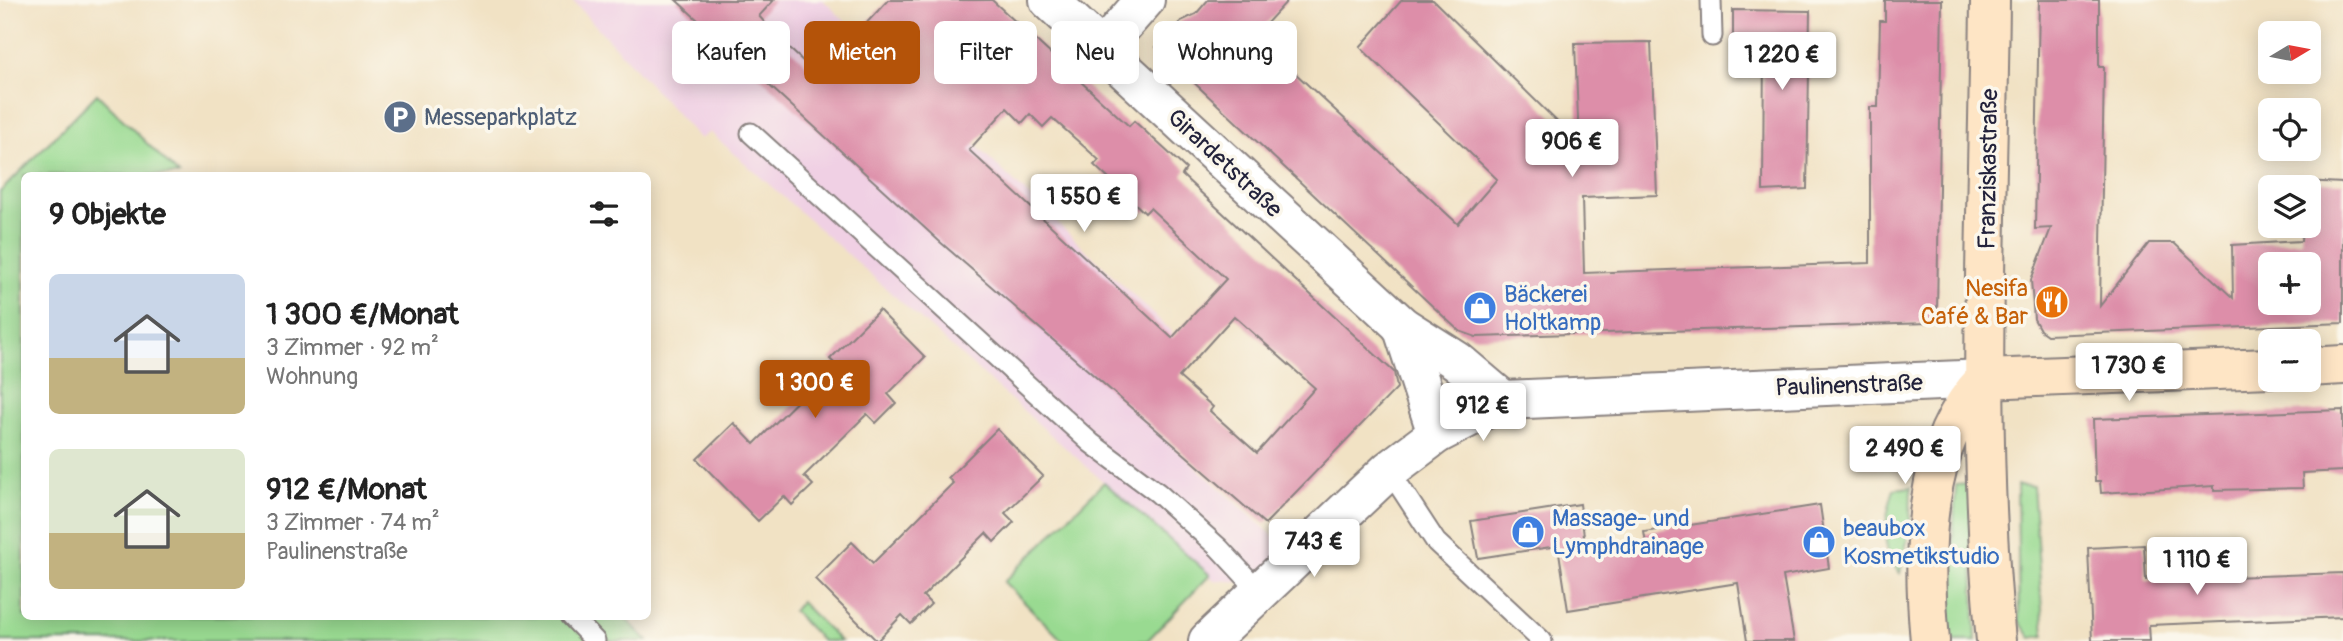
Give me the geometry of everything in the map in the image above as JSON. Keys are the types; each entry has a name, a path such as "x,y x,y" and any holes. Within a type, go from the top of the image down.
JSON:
{"main road":[{"name":"Franziskastraße","path":"1990,0 1985,379 1990,570 1996,641"},
{"path":"2321,366 2343,365"},
{"name":"Paulinenstraße","path":"1985,379 2258,368"},
{"path":"1930,641 1929,533 1936,475 1944,440 1965,400 1985,379"}],"street":[{"name":"Girardetstraße","path":"1049,0 1072,21"},
{"path":"1126,21 1144,0"},
{"name":"Girardetstraße","path":"1139,82 1402,326 1457,361 1503,400"},
{"name":"Girardetstraße","path":"1402,326 1437,434"},
{"name":"Paulinenstraße","path":"1208,641 1258,590 1389,470 1437,434 1503,400 1985,379"}],"lane":[{"path":"1711,0 1712,37"},
{"path":"751,133 1091,443 1158,494 1219,548 1258,590"},
{"path":"1389,470 1436,542 1542,641"},
{"path":"575,620 595,641"}],"shaded area":[{"path":"572,0 823,0 845,21 804,21 804,84 911,84 1172,332 1172,338 1118,397 1291,552 1257,583 1214,580 710,132 700,139"}],"green space":[{"path":"97,94 176,172 21,172 21,620 627,620 648,641 0,641 0,192"},
{"path":"1104,482 1210,575 1147,641 1063,641 1004,582"},
{"path":"1970,484 1976,641 1951,641 1949,619 1956,485"},
{"path":"2017,485 2033,486 2044,636 2031,638 2019,621"},
{"path":"1911,487 1910,528 1900,573 1889,554 1886,522 1894,489"},
{"path":"801,602 840,641 822,641 793,611"}],"building":[{"path":"676,0 774,0 759,16 763,21 699,21"},
{"path":"888,0 992,0 1015,21 934,21 934,84 1037,84 1037,41 1051,54 1051,84 1083,84 1129,126 1134,121 1186,169 1182,175 1394,372 1397,388 1265,524 939,241 768,84 790,84 790,49 804,62 804,84 920,84 920,21 868,21","holes":["1007,108 1022,123 1030,114 1043,127 1052,118 1099,160 1094,165 1145,213 1150,208 1226,279 1172,338 969,150","1234,316 1315,388 1257,453 1210,411 1213,407 1179,377"]},
{"path":"1208,0 1288,0 1269,21 1181,21 1196,14"},
{"path":"1402,0 1433,0 1579,143 1575,43 1651,42 1657,195 1582,198 1584,273 1870,263 1870,107 1878,107 1880,21 1885,21 1885,0 1942,0 1937,312 1929,323 1476,337 1459,331 1195,84 1297,84 1297,75 1458,224 1497,179 1360,47"},
{"path":"2039,0 2099,0 2099,67 2104,67 2100,306 2149,243 2174,243 2233,298 2232,245 2321,238 2321,182 2343,183 2343,323 2047,335 2040,330 2034,319 2031,280 2051,228 2035,229"},
{"path":"1733,10 1810,11 1807,189 1763,191 1764,43 1733,43"},
{"path":"879,310 925,357 888,394 896,403 876,423 867,414 804,476 813,485 792,505 784,496 758,521 697,459 734,423 754,444 835,364 830,359"},
{"path":"2343,410 2343,471 2302,473 2303,488 2214,490 2214,486 2101,493 2100,481 2095,481 2093,419"},
{"path":"997,429 1043,476 1005,513 1014,522 994,542 986,533 923,596 931,604 911,624 902,615 877,641 815,579 852,542 873,563 953,483 948,478"},
{"path":"1580,504 1586,552 1646,543 1644,532 1820,505 1829,568 1783,576 1794,641 1747,641 1738,583 1568,610 1558,546 1478,558 1471,521"},
{"path":"2144,545 2146,580 2343,573 2343,617 2149,625 2150,641 2092,641 2088,548"}],"place":[{"name":"Messeparkplatz","path":"400,117"},
{"name":"Nesifa Café & Bar","path":"2052,302"},
{"name":"Bäckerei Holtkamp","path":"1480,308"},
{"name":"Massage- und Lymphdrainage","path":"1528,532"},
{"name":"beaubox Kosmetikstudio","path":"1819,542"}]}
